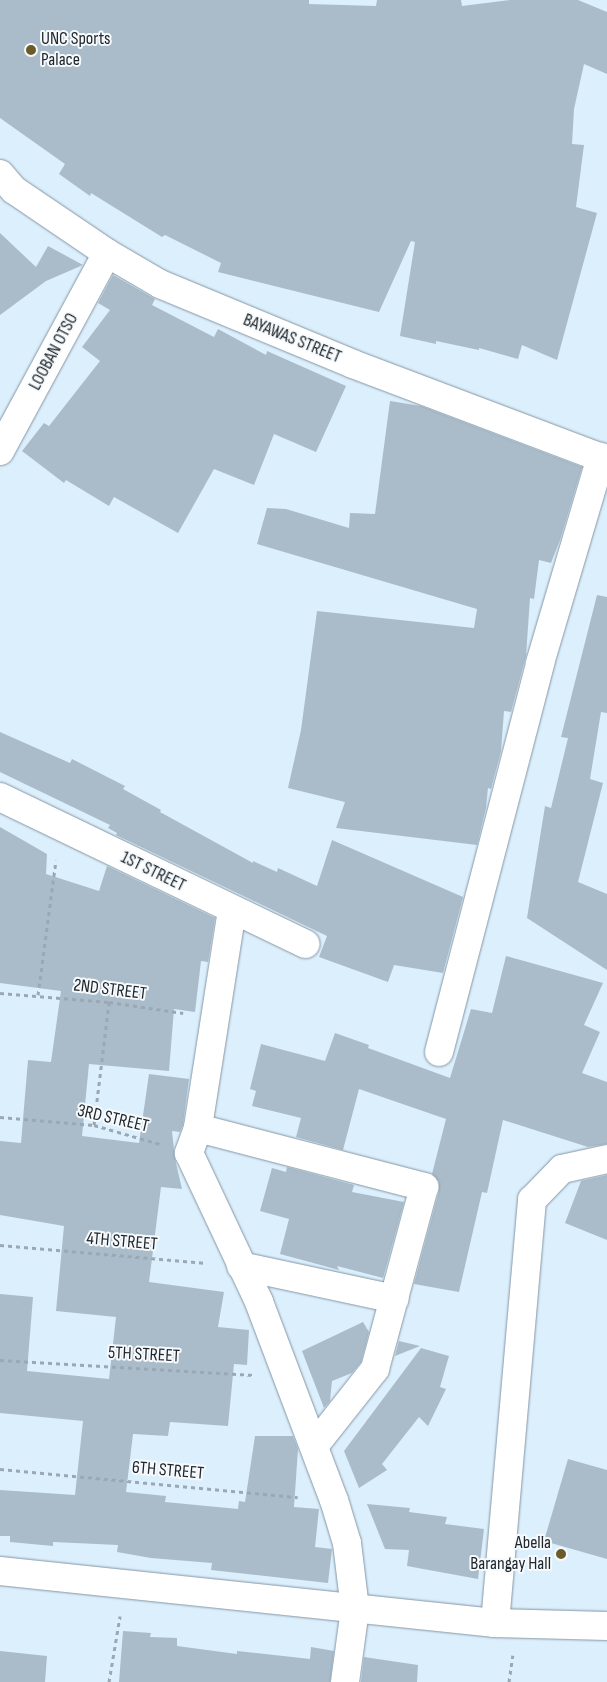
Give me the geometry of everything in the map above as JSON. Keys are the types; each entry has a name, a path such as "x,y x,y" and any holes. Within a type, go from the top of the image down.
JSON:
{"street":[{"name":"BAYAWAS STREET","path":"0,174 14,190 107,253 160,284 353,364 604,458"},
{"name":"LOOBAN OTSO","path":"0,451 107,253"},
{"path":"439,1052 540,663 604,458"},
{"name":"1ST STREET","path":"0,797 306,944"},
{"path":"232,910 194,1140 241,1266 259,1302 286,1377 315,1445 347,1543 355,1610 345,1682"},
{"path":"194,1140 424,1187 374,1369 315,1445"},
{"path":"495,1623 532,1200 562,1169 607,1159"},
{"path":"241,1266 395,1298"},
{"path":"0,1571 355,1610 495,1623 607,1626"}],"path":[{"path":"38,995 60,827"},
{"name":"2ND STREET","path":"0,992 109,1002 215,1018"},
{"path":"94,1125 109,1002"},
{"name":"3RD STREET","path":"0,1117 94,1125 194,1140"},
{"name":"4TH STREET","path":"0,1245 241,1266"},
{"name":"5TH STREET","path":"0,1360 286,1377"},
{"name":"6TH STREET","path":"0,1469 334,1500"},
{"path":"109,1682 125,1584"}],"building":[{"path":"0,0 309,0 309,4 376,6 377,0 461,0 462,6 510,0 578,0 607,12 607,74 584,64 574,109 572,144 584,145 576,207 597,213 557,360 522,345 518,359 479,348 479,350 436,341 436,344 400,336 415,242 411,241 379,312 218,272 221,263 165,235 162,237 91,193 90,196 59,174 65,164 0,118"},
{"path":"0,233 36,267 48,246 83,265 46,281 0,315"},
{"path":"113,275 155,299 152,305 214,337 218,329 266,355 267,351 346,386 316,452 274,434 254,485 214,469 178,533 114,497 109,506 66,480 64,483 22,451 44,423 49,426 100,361 82,347 110,310 98,303"},
{"path":"390,401 421,406 582,467 551,563 539,560 534,599 530,598 526,656 511,712 504,711 501,751 491,789 488,788 486,808 477,845 336,828 345,802 288,788 301,730 317,611 474,628 477,609 257,544 267,508 286,509 349,528 350,513 375,514"},
{"path":"597,595 607,597 607,713 601,712 590,779 603,783 578,882 607,894 607,970 527,918 545,806 551,808 568,738 561,737"},
{"path":"0,732 70,763 72,759 125,786 123,789 161,810 160,812 253,863 253,861 277,872 278,868 317,886 332,840 463,897 443,973 394,965 388,982 319,957 327,936 116,835 117,833 108,828 110,825 0,772"},
{"path":"0,827 47,854 46,874 99,891 107,866 215,918 208,962 201,961 195,1012 174,1009 169,1071 89,1064 82,1136 139,1143 149,1074 189,1079 183,1124 180,1132 172,1131 175,1159 182,1189 161,1187 149,1282 224,1292 218,1327 249,1330 247,1365 234,1364 228,1426 170,1422 168,1436 133,1434 126,1492 166,1496 165,1502 238,1509 239,1501 245,1502 255,1436 293,1436 298,1449 294,1507 319,1509 315,1547 332,1549 328,1583 211,1570 212,1563 151,1558 117,1552 118,1545 53,1542 53,1546 10,1542 10,1536 0,1536 0,1490 75,1495 83,1421 0,1413 0,1294 33,1297 27,1371 109,1379 116,1317 56,1311 64,1226 0,1215 0,1141 21,1143 28,1060 51,1062 61,991 0,983"},
{"path":"506,956 603,983 584,1025 600,1032 582,1073 607,1082 607,1144 588,1147 503,1120 487,1193 482,1192 459,1292 414,1284 439,1191 439,1182 432,1174 446,1119 359,1089 343,1150 296,1137 301,1118 252,1106 256,1091 250,1089 261,1044 325,1061 335,1033 369,1045 368,1048 450,1078 471,1009 492,1013"},
{"path":"287,1167 354,1185 352,1192 404,1202 383,1278 337,1266 339,1270 280,1254 289,1219 260,1211 272,1168 286,1172"},
{"path":"607,1175 607,1240 565,1223 581,1181"},
{"path":"363,1322 369,1332 361,1362 352,1373 332,1381 330,1401 324,1408 302,1351"},
{"path":"399,1341 420,1346 395,1356"},
{"path":"421,1348 449,1356 440,1387 446,1389 428,1426 419,1417 382,1464 387,1470 359,1488 344,1451"},
{"path":"568,1459 607,1470 607,1559 544,1541"},
{"path":"367,1504 410,1508 409,1512 447,1517 445,1524 484,1529 478,1579 407,1566 409,1550 385,1549"},
{"path":"123,1631 151,1633 150,1637 177,1638 177,1646 237,1654 237,1651 310,1659 311,1647 334,1651 330,1682 119,1682"},
{"path":"0,1651 47,1656 45,1682 0,1682"},
{"path":"364,1657 418,1665 417,1682 361,1682"}],"place":[{"name":"UNC Sports Palace","path":"31,50"},
{"name":"Abella Barangay Hall","path":"561,1554"}]}
